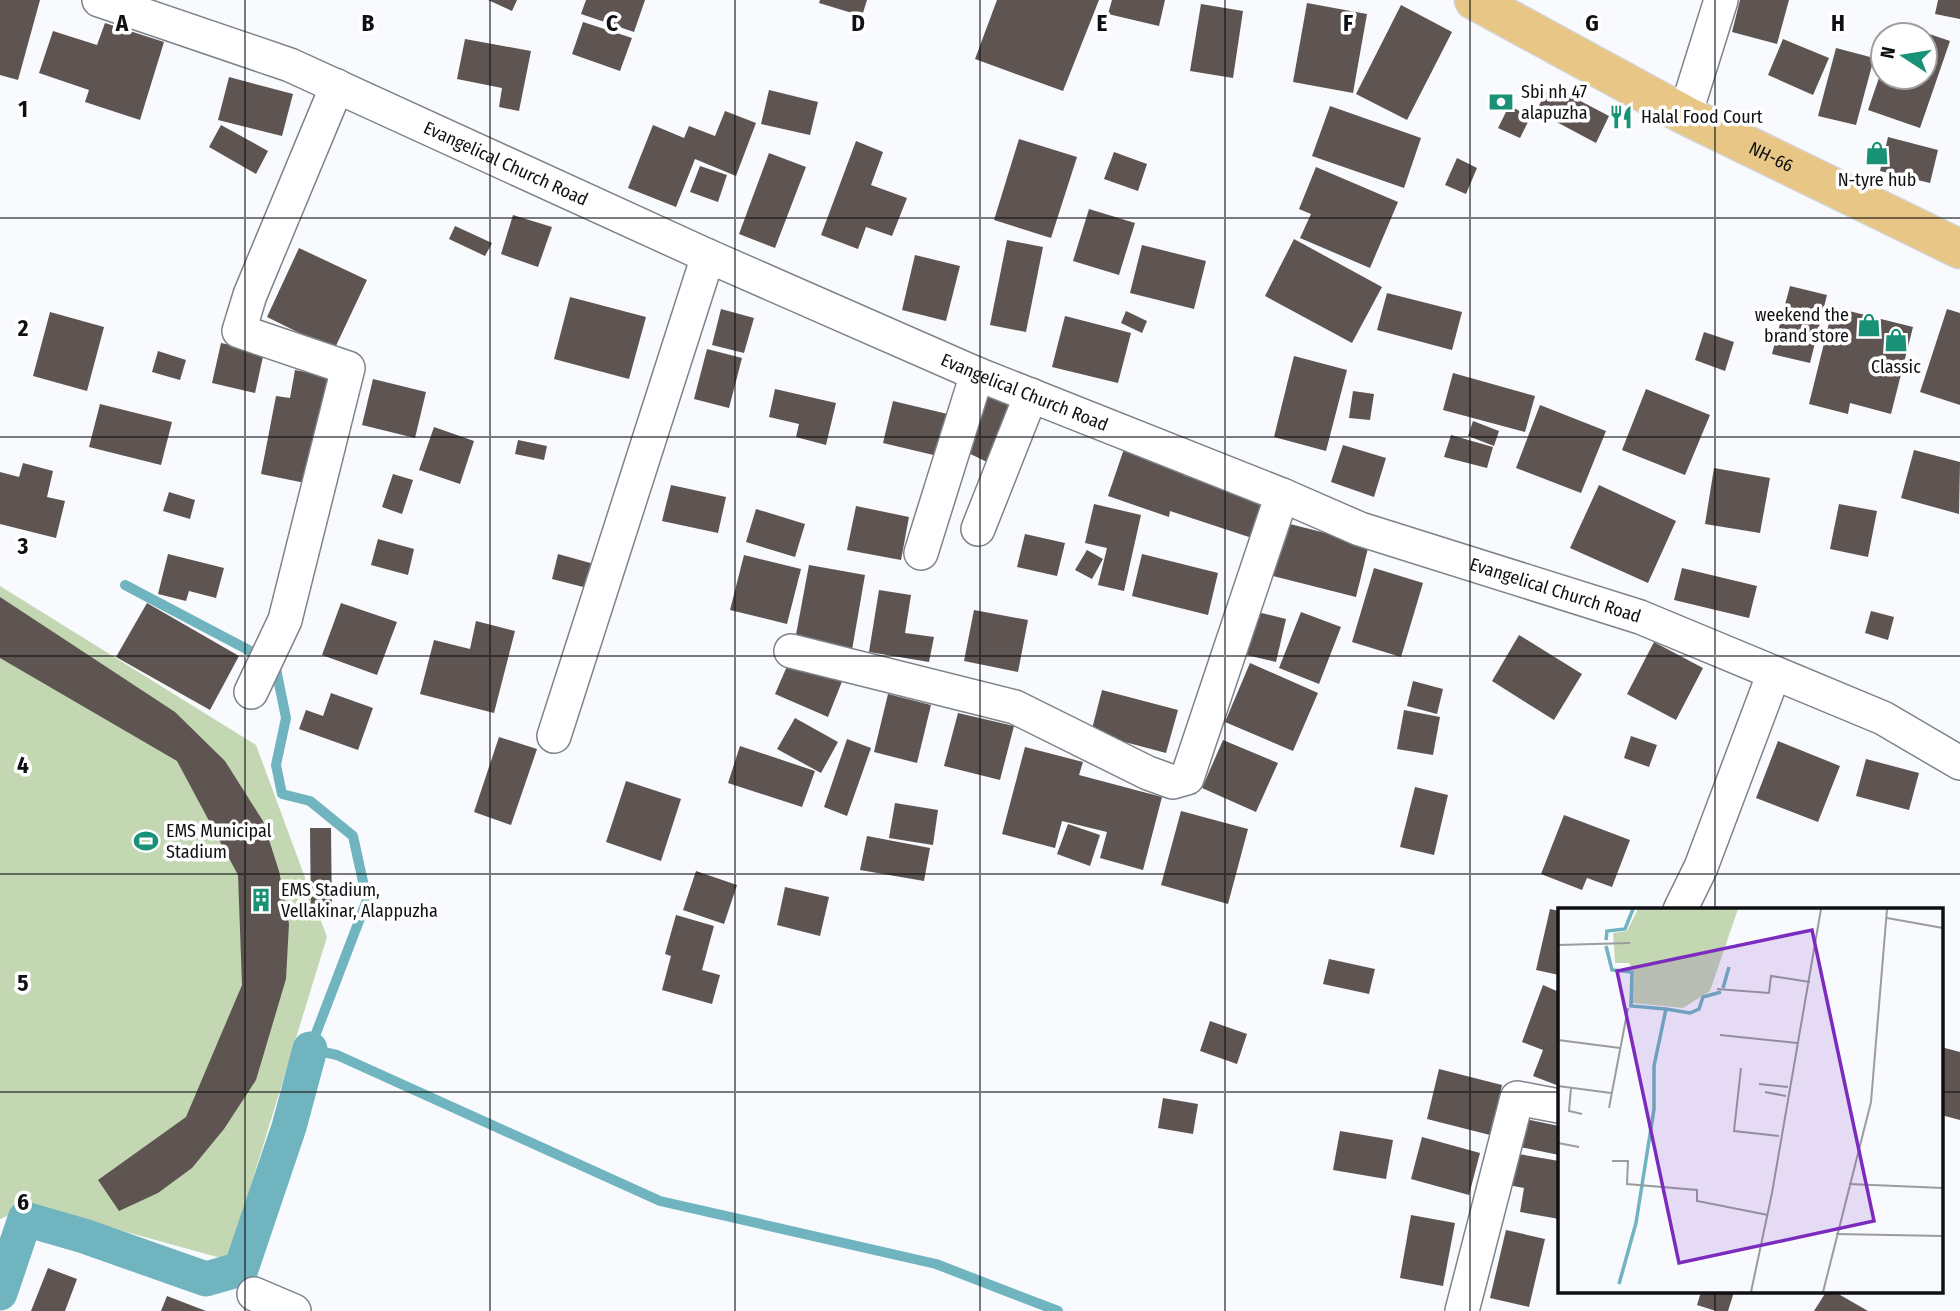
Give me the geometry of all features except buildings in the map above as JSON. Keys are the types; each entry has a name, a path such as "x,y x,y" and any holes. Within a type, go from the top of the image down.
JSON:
{"main road":[{"name":"NH-66","path":"1474,0 1685,115 1960,250"}],"street":[{"name":"Evangelical Church Road","path":"99,0 290,65 708,256 978,374 1282,495 1360,529 1640,617 1883,718 1960,763"},
{"path":"1685,115 1721,0"},
{"path":"251,692 285,620 348,368 239,331 250,295 337,86"},
{"path":"554,736 708,256"},
{"path":"921,552 978,374"},
{"path":"978,529 1031,395"},
{"path":"791,650 1015,707 1148,773 1173,782 1187,778 1282,495"},
{"path":"1681,908 1701,867 1774,673"},
{"path":"1462,1311 1517,1098 1558,1106"},
{"path":"254,1294 294,1311"}],"green space":[{"name":"EMS Municipal Stadium","path":"0,586 256,745 327,937 228,1260 32,1206 0,1219"}],"waterway":[{"path":"125,585 275,664 286,718 276,765 282,794 310,801 353,836 367,900 310,1049 337,1055 660,1201 936,1264 1058,1311"},
{"path":"0,1293 25,1219 84,1236 206,1279 241,1269 289,1127 310,1049"}],"place":[{"name":"Sbi nh 47 alapuzha","path":"1501,102"},
{"name":"Halal Food Court","path":"1621,117"},
{"name":"N-tyre hub","path":"1877,153"},
{"name":"weekend the brand store","path":"1869,325"},
{"name":"Classic","path":"1896,340"},
{"name":"EMS Municipal Stadium","path":"146,841"},
{"name":"EMS Stadium, Vellakinar, Alappuzha","path":"261,900"}]}
